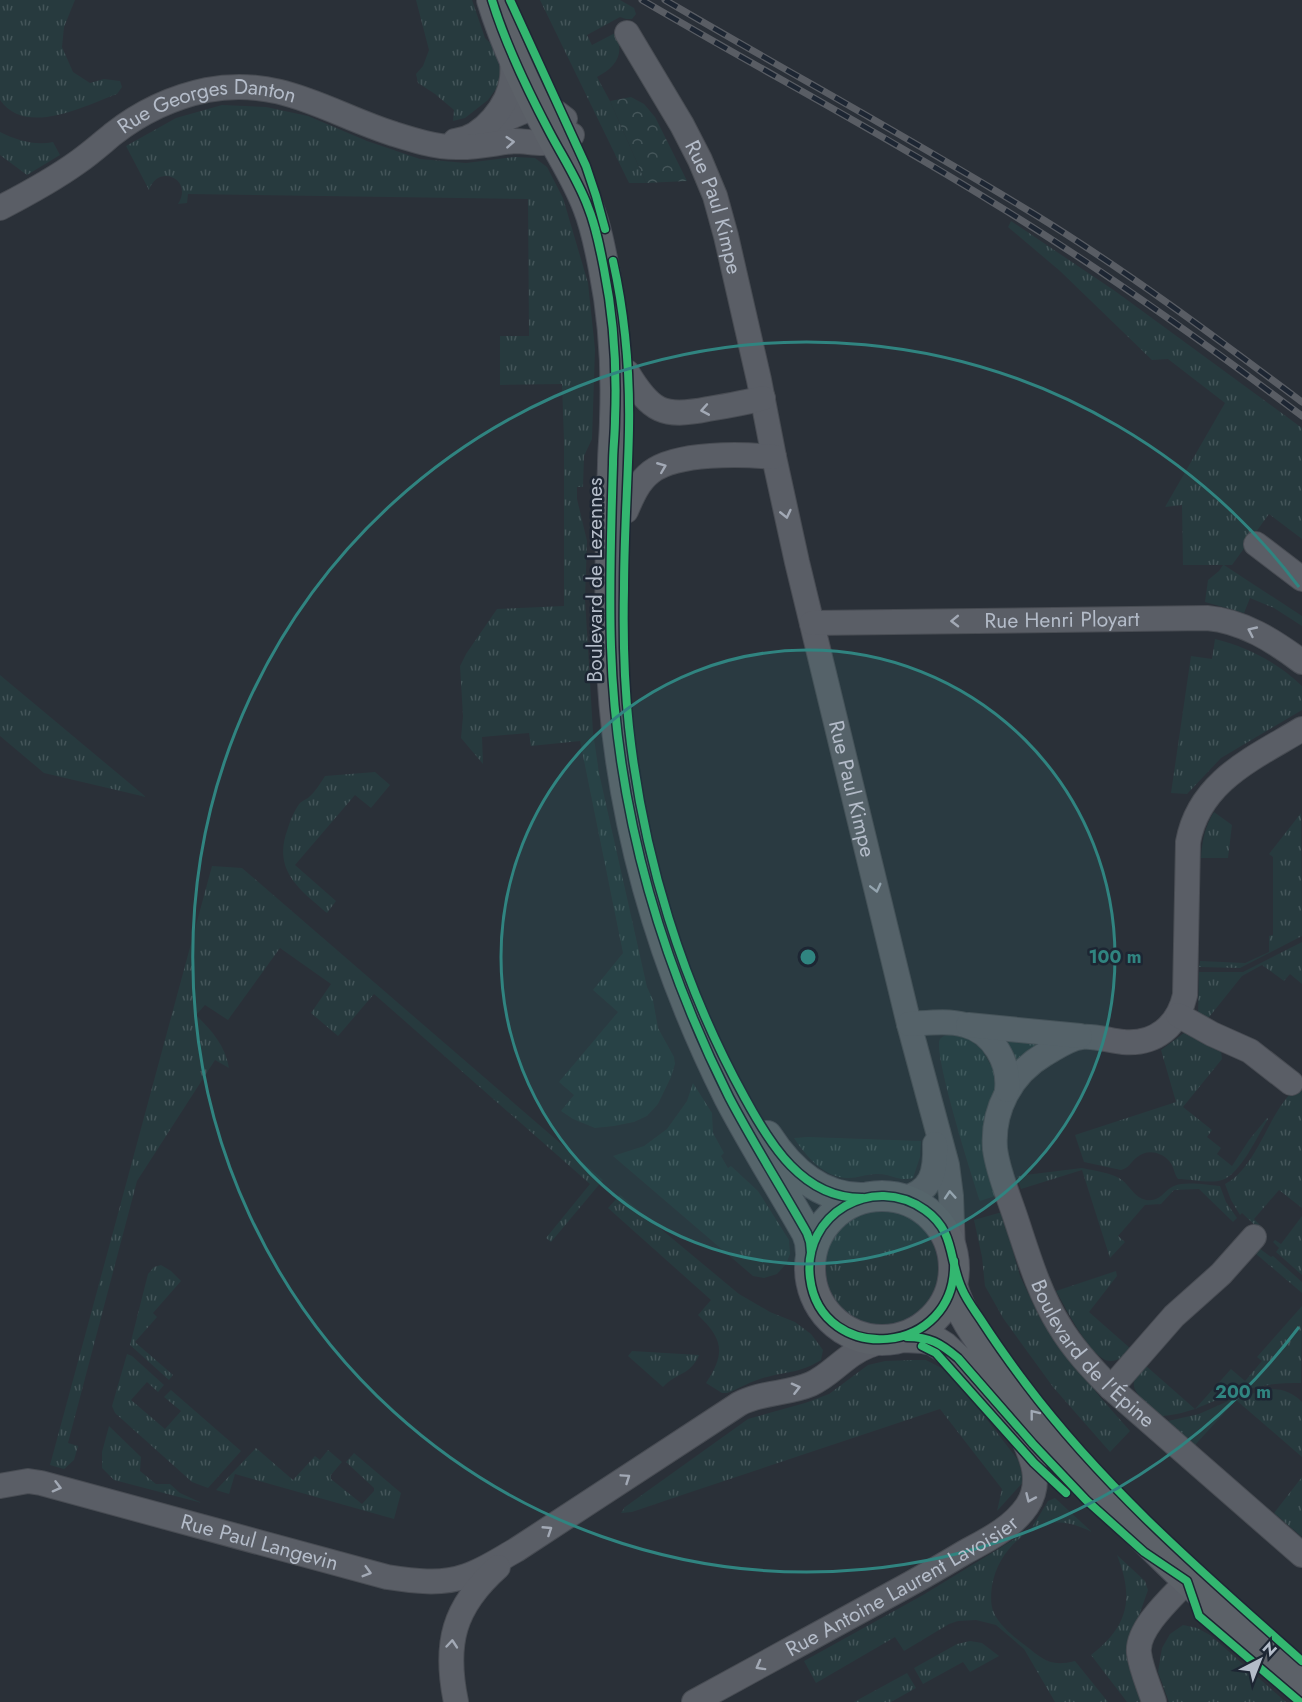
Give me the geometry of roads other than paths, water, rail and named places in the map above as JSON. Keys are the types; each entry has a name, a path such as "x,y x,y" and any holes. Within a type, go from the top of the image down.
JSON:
{"main road":[{"name":"Boulevard de Lezennes","path":"492,0 512,53 537,108 564,132 591,179 606,232 620,296 627,372 629,429 624,633 626,687 630,737 646,832 667,912 686,969 715,1040 754,1115 776,1149 812,1184 841,1196 863,1198"},
{"name":"Boulevard de Lezennes","path":"510,0 564,132 582,194 591,215 599,241 612,314 616,400 611,649 615,712 633,835 660,932 693,1018 742,1120 807,1233 811,1253"},
{"path":"895,1338 919,1330 932,1320 942,1307 952,1285 954,1269 952,1253 944,1232 935,1219 923,1209 902,1199 879,1196 863,1198 849,1204 830,1218 816,1238 811,1253 812,1286 827,1315 854,1335 870,1339 923,1338 933,1340 944,1347 971,1372 1073,1488 1144,1552 1187,1581"},
{"path":"952,1285 966,1318 1016,1390 1096,1488 1187,1581 1302,1681"}],"street":[{"name":"Rue Paul Kimpe","path":"627,33 687,134 708,177 726,236 812,623 909,1024 947,1165 950,1182 952,1253"},
{"name":"Rue Georges Danton","path":"475,134 494,118 504,100 512,79 512,53"},
{"name":"Rue Georges Danton","path":"0,208 61,174 143,114 187,95 223,88 257,88 288,93 392,133 454,148 517,141 542,143 564,132"},
{"name":"Rue Georges Danton","path":"431,144 459,141 513,116 537,108"},
{"path":"627,372 639,392 652,404 674,414 763,398"},
{"path":"626,511 646,476 667,465 687,459 717,455 774,457"},
{"path":"1256,544 1302,579"},
{"name":"Rue Henri Ployart","path":"812,623 1207,618 1227,621 1254,631 1302,662"},
{"path":"909,1024 964,1024 1123,1042 1145,1041 1164,1031 1179,1015 1185,995 1188,842 1193,820 1213,789 1232,773 1302,729"},
{"path":"1179,1015 1212,1035 1250,1051 1291,1083"},
{"name":"Boulevard de l'Épine","path":"964,1024 982,1033 997,1048 1007,1069 1007,1090"},
{"name":"Boulevard de l'Épine","path":"1082,1036 1057,1046 1020,1073 1007,1090 996,1125 996,1149 1001,1174 1046,1301 1060,1327 1080,1355 1111,1388 1302,1555"},
{"name":"Rue Paul Kimpe","path":"902,1199 915,1196 932,1176 936,1156 934,1118"},
{"path":"1111,1388 1174,1316 1221,1274 1254,1237"},
{"name":"Rue Paul Langevin","path":"0,1486 28,1481 41,1483 387,1577 408,1581 455,1579 487,1567 516,1550 739,1404 754,1397 811,1384 861,1349 895,1338"},
{"name":"Rue Antoine Laurent Lavoisier","path":"694,1702 927,1574 1007,1526 1027,1506 1034,1491 1034,1463 1016,1424"},
{"name":"Rue Paul Langevin","path":"456,1702 451,1664 453,1633 457,1622 475,1590 516,1550"},
{"path":"1154,1702 1140,1661 1140,1641 1149,1625 1187,1581"}],"railway":[{"path":"642,0 905,150 1032,227 1149,305 1302,416"},
{"path":"665,0 943,159 1069,236 1170,305 1302,402"}]}
